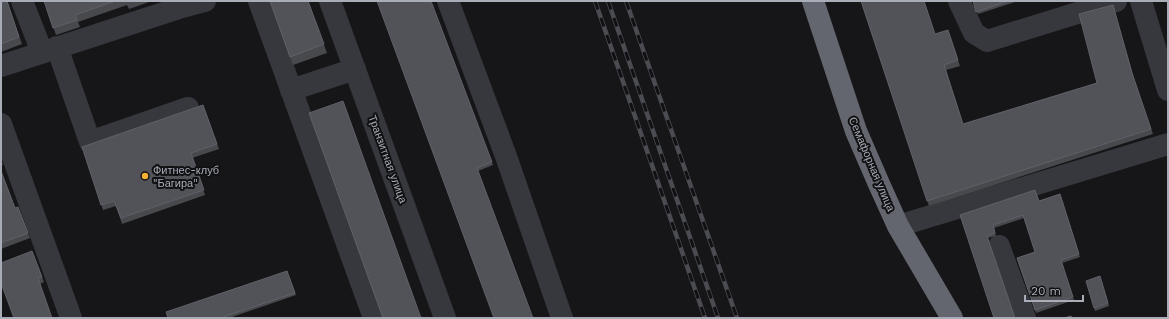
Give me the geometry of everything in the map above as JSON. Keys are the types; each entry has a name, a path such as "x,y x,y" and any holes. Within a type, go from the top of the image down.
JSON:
{"highway":[{"name":"Семафорная улица","path":"813,1 856,131 898,226 952,318"}],"street":[{"path":"22,1 50,50 90,142 188,108"},
{"path":"1,66 178,4 205,1"},
{"path":"259,1 290,90 374,318"},
{"name":"Транзитная улица","path":"330,1 445,318"},
{"path":"448,1 507,159 562,318"},
{"path":"959,1 974,33 988,41 1116,1"},
{"path":"1141,1 1168,90"},
{"path":"290,90 355,69"},
{"path":"1,124 72,318"},
{"path":"898,226 1168,144"},
{"path":"1000,246 1025,318"}],"building":[{"path":"1,1 7,1 19,37 1,44"},
{"path":"44,1 115,1 75,15 77,20 53,28"},
{"path":"270,1 308,1 324,44 290,57"},
{"path":"377,1 431,1 492,162 477,168 533,318 494,318"},
{"path":"861,1 924,1 935,34 948,30 958,60 944,65 963,124 1097,83 1079,14 1113,5 1132,73 1151,129 927,201"},
{"path":"973,1 1008,1 976,12"},
{"path":"343,101 421,318 383,318 309,113"},
{"name":"Фитнес-клуб \"Багира\"","path":"203,105 217,144 191,153 204,190 121,218 114,201 101,205 82,147"},
{"path":"1,171 15,208 18,207 28,233 1,243"},
{"path":"1035,190 1039,201 1060,194 1079,254 1061,260 1073,297 1035,310 1017,258 1035,252 1023,215 993,225 995,233 987,236 1015,318 994,318 960,215"},
{"path":"32,251 42,277 38,278 52,318 14,318 1,283 1,263"},
{"path":"287,271 295,293 220,318 168,318 166,312"},
{"path":"1100,276 1108,303 1094,308 1086,281"}],"railway":[{"path":"595,1 705,318"},
{"path":"608,1 718,318"},
{"path":"626,1 737,318"}],"place":[{"name":"Фитнес-клуб \"Багира\"","path":"145,176"}]}
